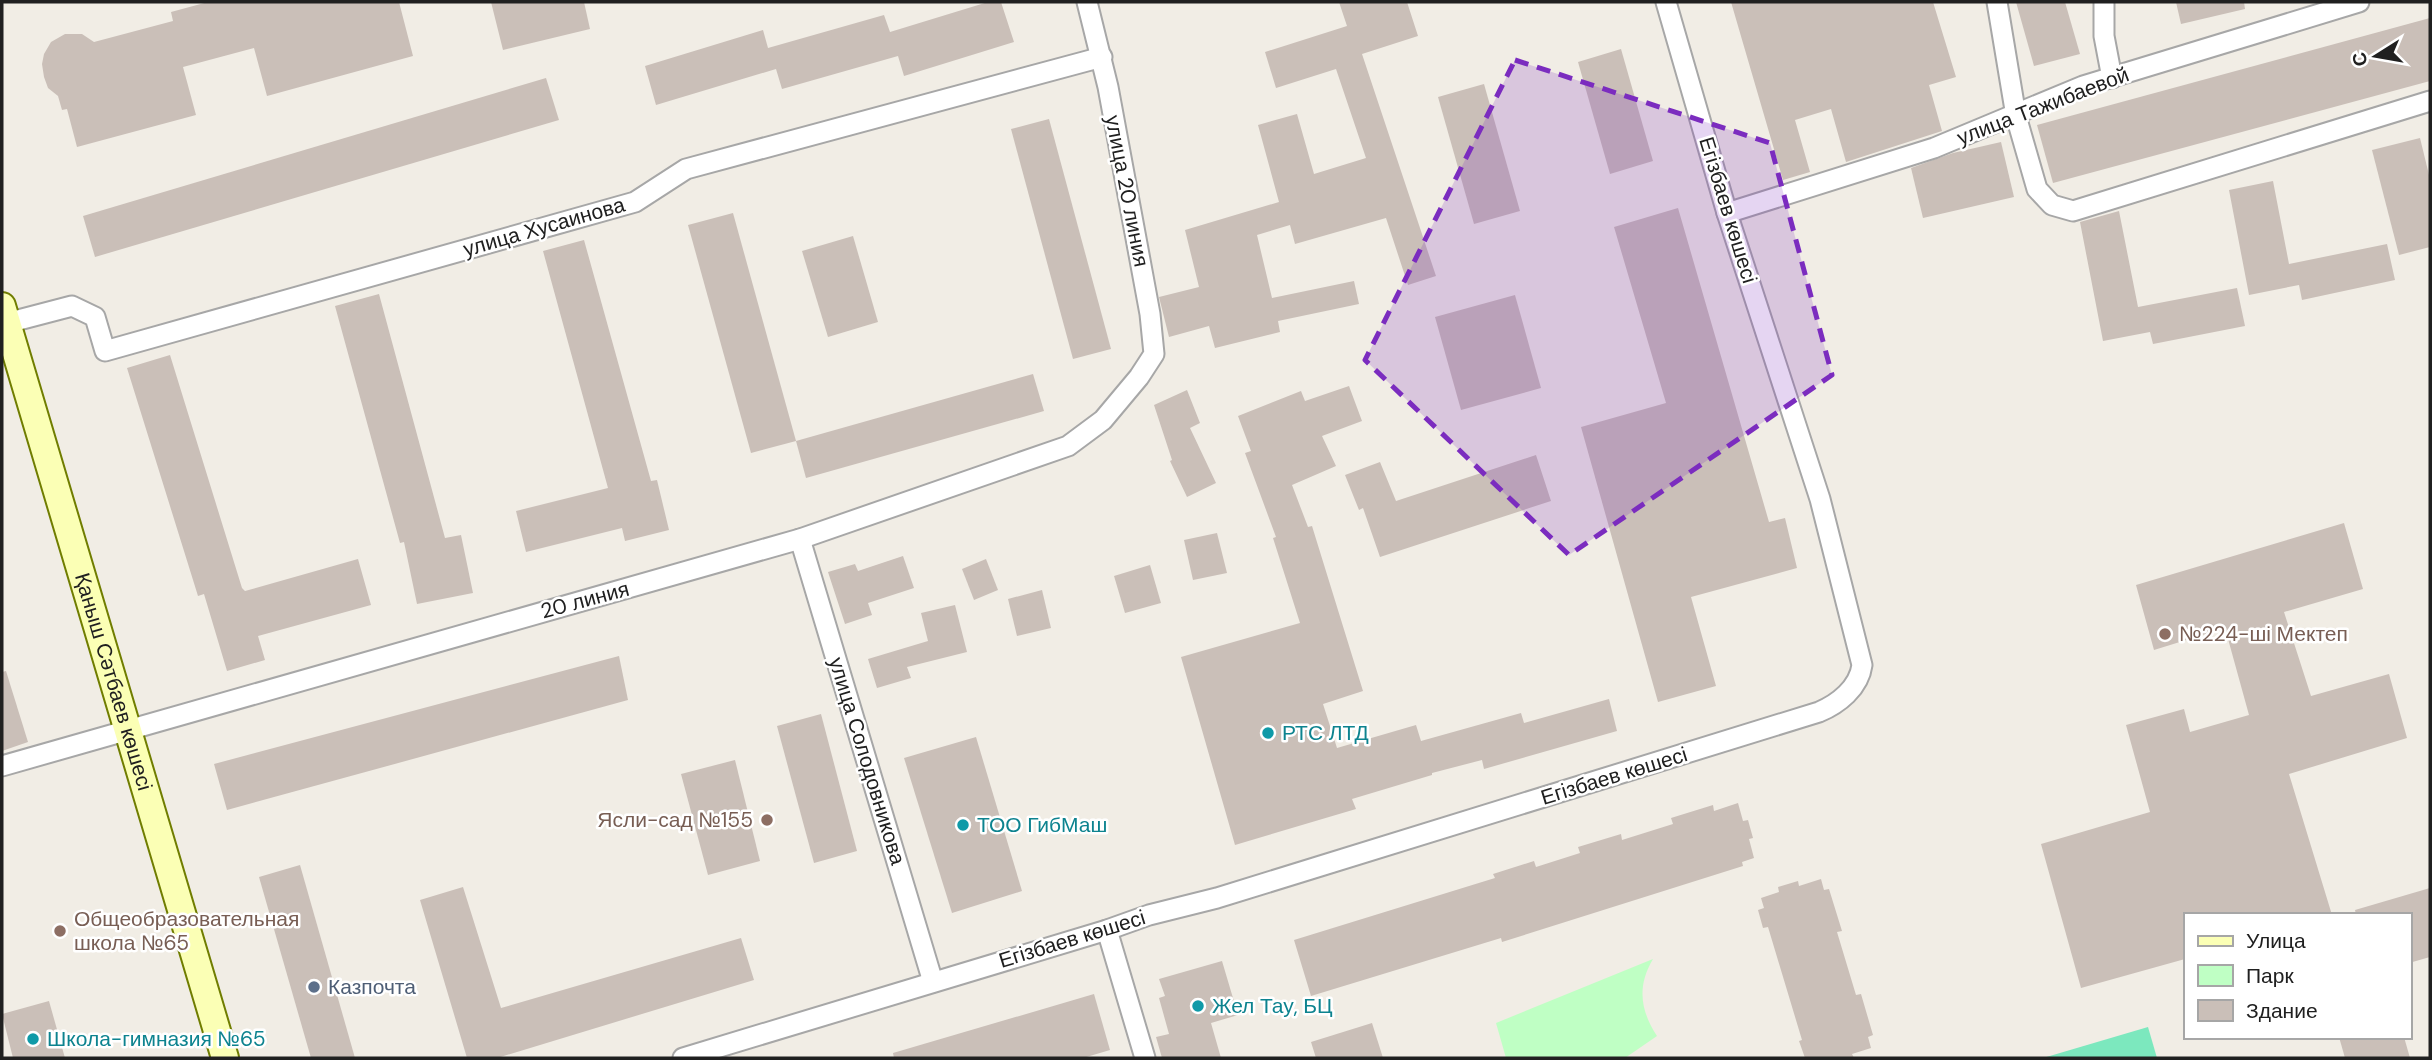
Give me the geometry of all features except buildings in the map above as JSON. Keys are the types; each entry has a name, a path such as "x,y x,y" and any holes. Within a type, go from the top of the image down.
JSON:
{"main road":[{"name":"Қаныш Сәтбаев көшесі","path":"4,314 225,1058"}],"street":[{"name":"улица 20 линия","path":"1087,2 1102,57 1153,340 1154,354 1139,377"},
{"name":"Егізбаев көшесі","path":"690,1057 737,1051 933,982 1149,915 1217,898 1819,712 1837,703 1848,693 1860,675 1860,654 1820,499 1727,213 1666,2"},
{"path":"1997,2 2016,116 2037,189 2052,205 2073,211 2430,101"},
{"path":"2104,2 2104,36 2112,78"},
{"name":"улица Тажибаевой","path":"1727,213 1934,148 2083,86 2321,7 2360,2"},
{"name":"улица Хусаинова","path":"4,314 72,306 95,317 106,351 635,202 686,169 1102,57"},
{"name":"20 линия","path":"2,766 800,539 1068,446 1104,420 1139,377"},
{"name":"улица Солодовникова","path":"800,539 933,982"},
{"path":"1107,930 1145,1058"}],"highlighted area":[{"path":"1515,60 1770,143 1832,375 1569,555 1365,360"}],"green space":[{"path":"1653,959 1644,979 1643,998 1647,1017 1657,1036 1625,1058 1506,1058 1496,1023"},
{"path":"2148,1027 2157,1058 2043,1058"}],"place":[{"name":"№224-ші Мектеп","path":"2165,634"},
{"name":"РТС ЛТД","path":"1268,733"},
{"name":"Ясли-сад №155","path":"767,820"},
{"name":"ТОО ГибМаш","path":"963,825"},
{"name":"Общеобразовательная школа №65","path":"60,931"},
{"name":"Казпочта","path":"314,987"},
{"name":"Жел Тау, БЦ","path":"1198,1006"},
{"name":"Школа-гимназия №65","path":"33,1039"}]}
